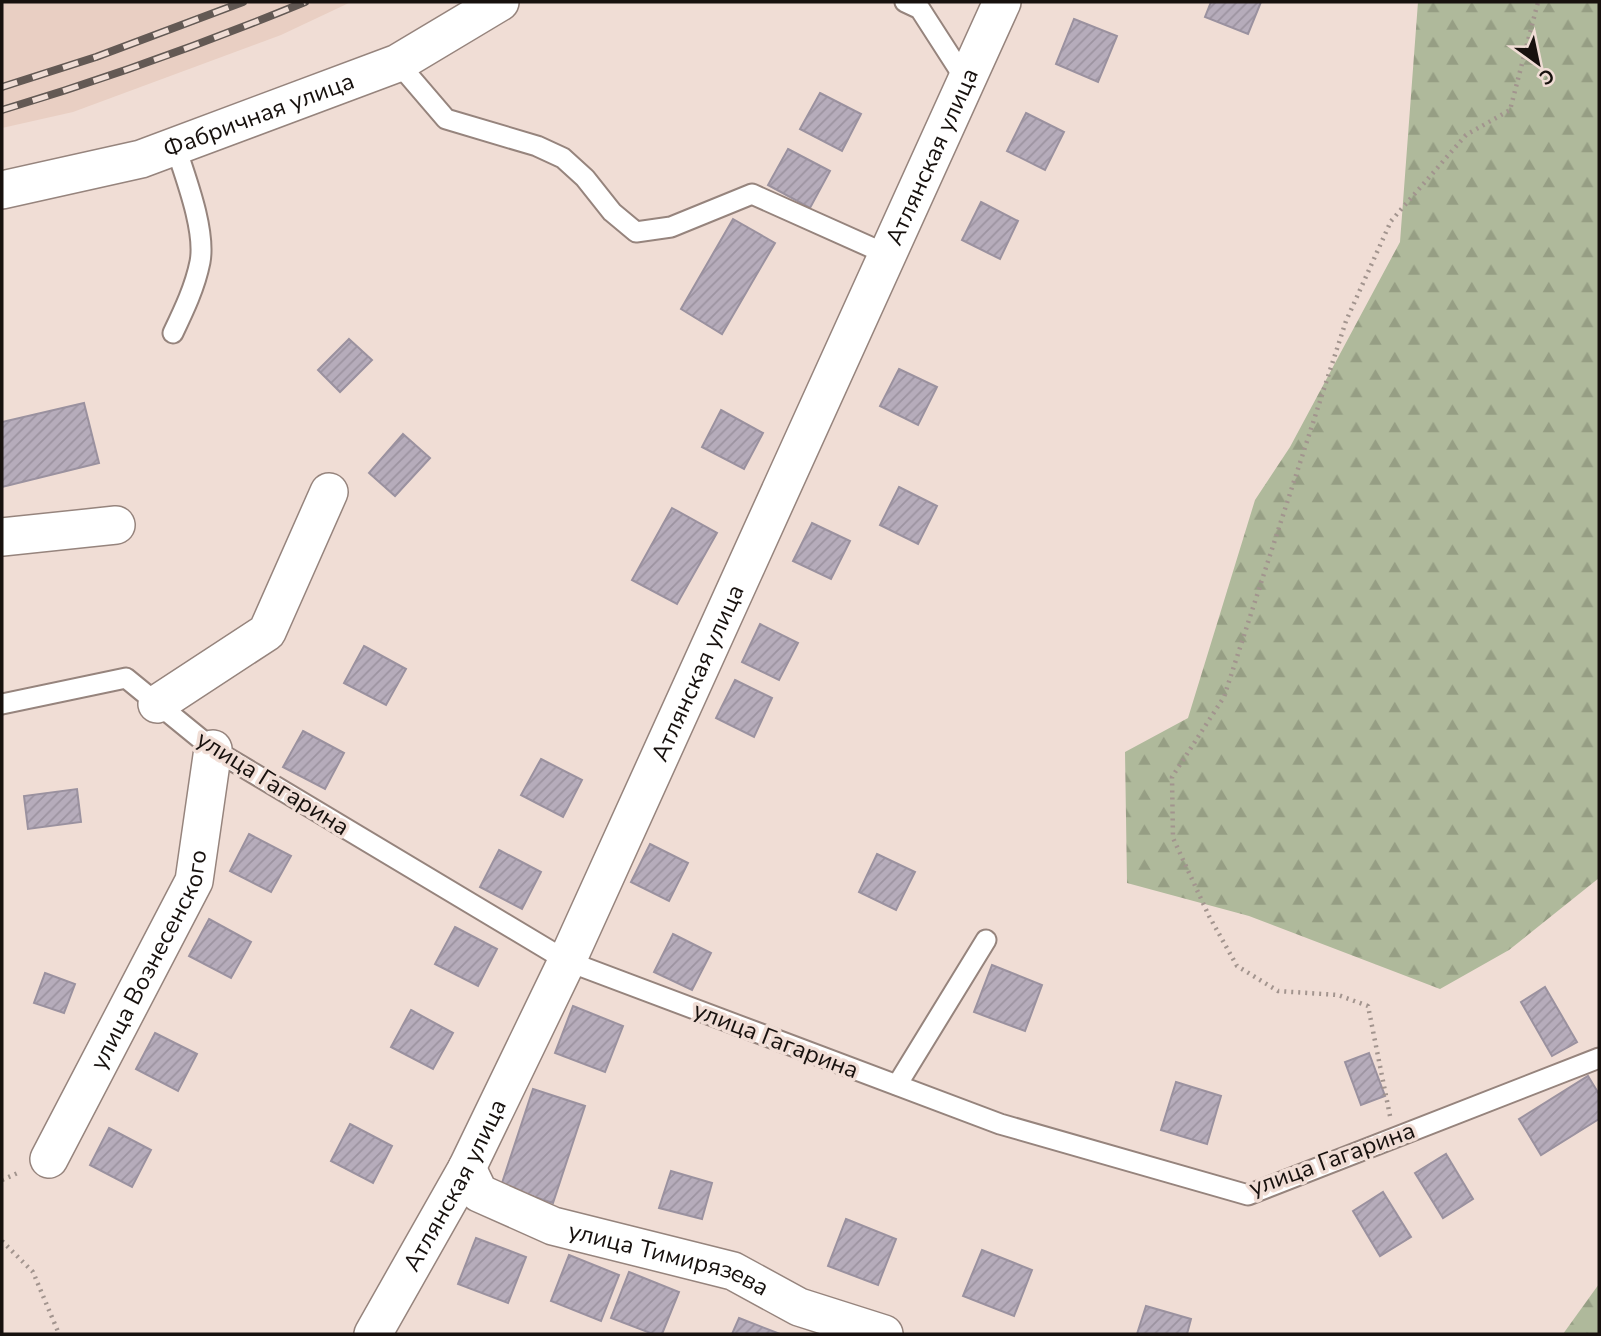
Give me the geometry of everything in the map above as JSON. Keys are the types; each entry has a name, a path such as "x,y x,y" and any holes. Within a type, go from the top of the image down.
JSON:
{"street":[{"name":"Фабричная улица","path":"2,190 141,159 398,63 500,2"},
{"name":"Атлянская улица","path":"373,1334 467,1168 567,961 886,254 968,83 1002,2"},
{"path":"158,704 267,632 329,492"},
{"path":"2,537 116,525"},
{"name":"улица Вознесенского","path":"49,1159 194,881 213,749"},
{"name":"улица Тимирязева","path":"467,1168 479,1193 553,1226 733,1271 799,1307 884,1334"}],"lane":[{"path":"905,2 920,9 968,83"},
{"path":"398,63 446,119 537,146 563,158 585,178 612,212 636,232 671,227 751,194 886,254"},
{"path":"173,333 189,298 201,259 195,206 175,145"},
{"name":"улица Гагарина","path":"2,704 126,678 213,749 567,961 1000,1124 1248,1195 1599,1058"},
{"path":"897,1085 986,940"}],"path":[{"path":"1394,1137 1367,1006 1338,995 1278,991 1237,966 1209,916 1173,838 1172,776 1224,697 1346,321 1391,221 1466,135 1510,110 1538,2"},
{"path":"2,1241 33,1272 59,1334"}],"shaded area":[{"path":"2,2 351,2 281,35 73,112 2,128"}],"green space":[{"path":"1418,2 1599,2 1599,878 1509,950 1440,989 1249,916 1127,883 1125,752 1188,718 1255,500 1290,447 1400,242"},
{"path":"1599,1284 1599,1334 1563,1334"}],"building":[{"path":"1211,2 1261,2 1248,34 1205,17"},
{"path":"1074,19 1117,36 1098,82 1056,64"},
{"path":"820,93 861,114 842,151 800,129"},
{"path":"1026,113 1064,132 1045,170 1007,151"},
{"path":"788,149 830,171 810,208 768,185"},
{"path":"981,202 1018,221 1000,259 962,240"},
{"path":"733,219 775,243 722,334 681,309"},
{"path":"349,339 372,360 340,392 318,370"},
{"path":"899,369 937,387 918,425 880,406"},
{"path":"84,403 99,463 2,487 2,422"},
{"path":"721,410 763,433 744,469 702,447"},
{"path":"403,434 430,458 395,496 369,473"},
{"path":"899,487 937,506 918,544 880,525"},
{"path":"672,508 717,533 677,604 632,580"},
{"path":"812,523 850,541 831,579 793,561"},
{"path":"760,624 798,643 779,680 742,662"},
{"path":"364,646 406,669 386,705 344,683"},
{"path":"735,680 772,698 754,737 716,718"},
{"path":"303,731 344,753 325,789 283,767"},
{"path":"541,759 582,780 563,817 521,795"},
{"path":"77,789 81,822 28,829 24,796"},
{"path":"249,834 291,856 271,892 230,871"},
{"path":"650,844 688,863 669,901 631,882"},
{"path":"499,850 541,872 522,909 480,887"},
{"path":"877,854 915,872 896,910 859,892"},
{"path":"209,919 251,942 231,978 189,956"},
{"path":"455,927 497,949 478,986 435,964"},
{"path":"673,934 711,953 692,990 654,972"},
{"path":"992,965 1042,985 1025,1031 974,1012"},
{"path":"45,973 75,984 64,1013 34,1003"},
{"path":"1545,987 1577,1042 1552,1056 1521,1002"},
{"path":"573,1006 623,1026 605,1072 555,1053"},
{"path":"411,1010 453,1033 433,1069 391,1047"},
{"path":"155,1033 197,1054 178,1091 136,1069"},
{"path":"1369,1053 1385,1096 1361,1105 1345,1062"},
{"path":"1588,1076 1599,1094 1599,1119 1541,1155 1519,1119"},
{"path":"1176,1082 1221,1096 1207,1144 1161,1130"},
{"path":"533,1089 585,1106 553,1203 501,1186"},
{"path":"350,1124 392,1146 373,1183 331,1161"},
{"path":"109,1128 151,1150 132,1187 90,1165"},
{"path":"1446,1154 1473,1199 1443,1218 1415,1173"},
{"path":"671,1171 712,1183 702,1219 659,1208"},
{"path":"1383,1192 1411,1237 1380,1256 1353,1211"},
{"path":"846,1219 896,1239 878,1285 828,1266"},
{"path":"476,1238 526,1257 508,1303 458,1284"},
{"path":"982,1250 1032,1270 1014,1316 963,1296"},
{"path":"569,1255 619,1275 601,1321 551,1301"},
{"path":"629,1272 679,1292 662,1334 653,1334 611,1318"},
{"path":"1146,1306 1191,1319 1187,1334 1137,1334"},
{"path":"739,1318 780,1334 732,1334"}],"railway":[{"path":"2,87 96,57 243,2"},
{"path":"2,110 155,60 305,2"}]}
